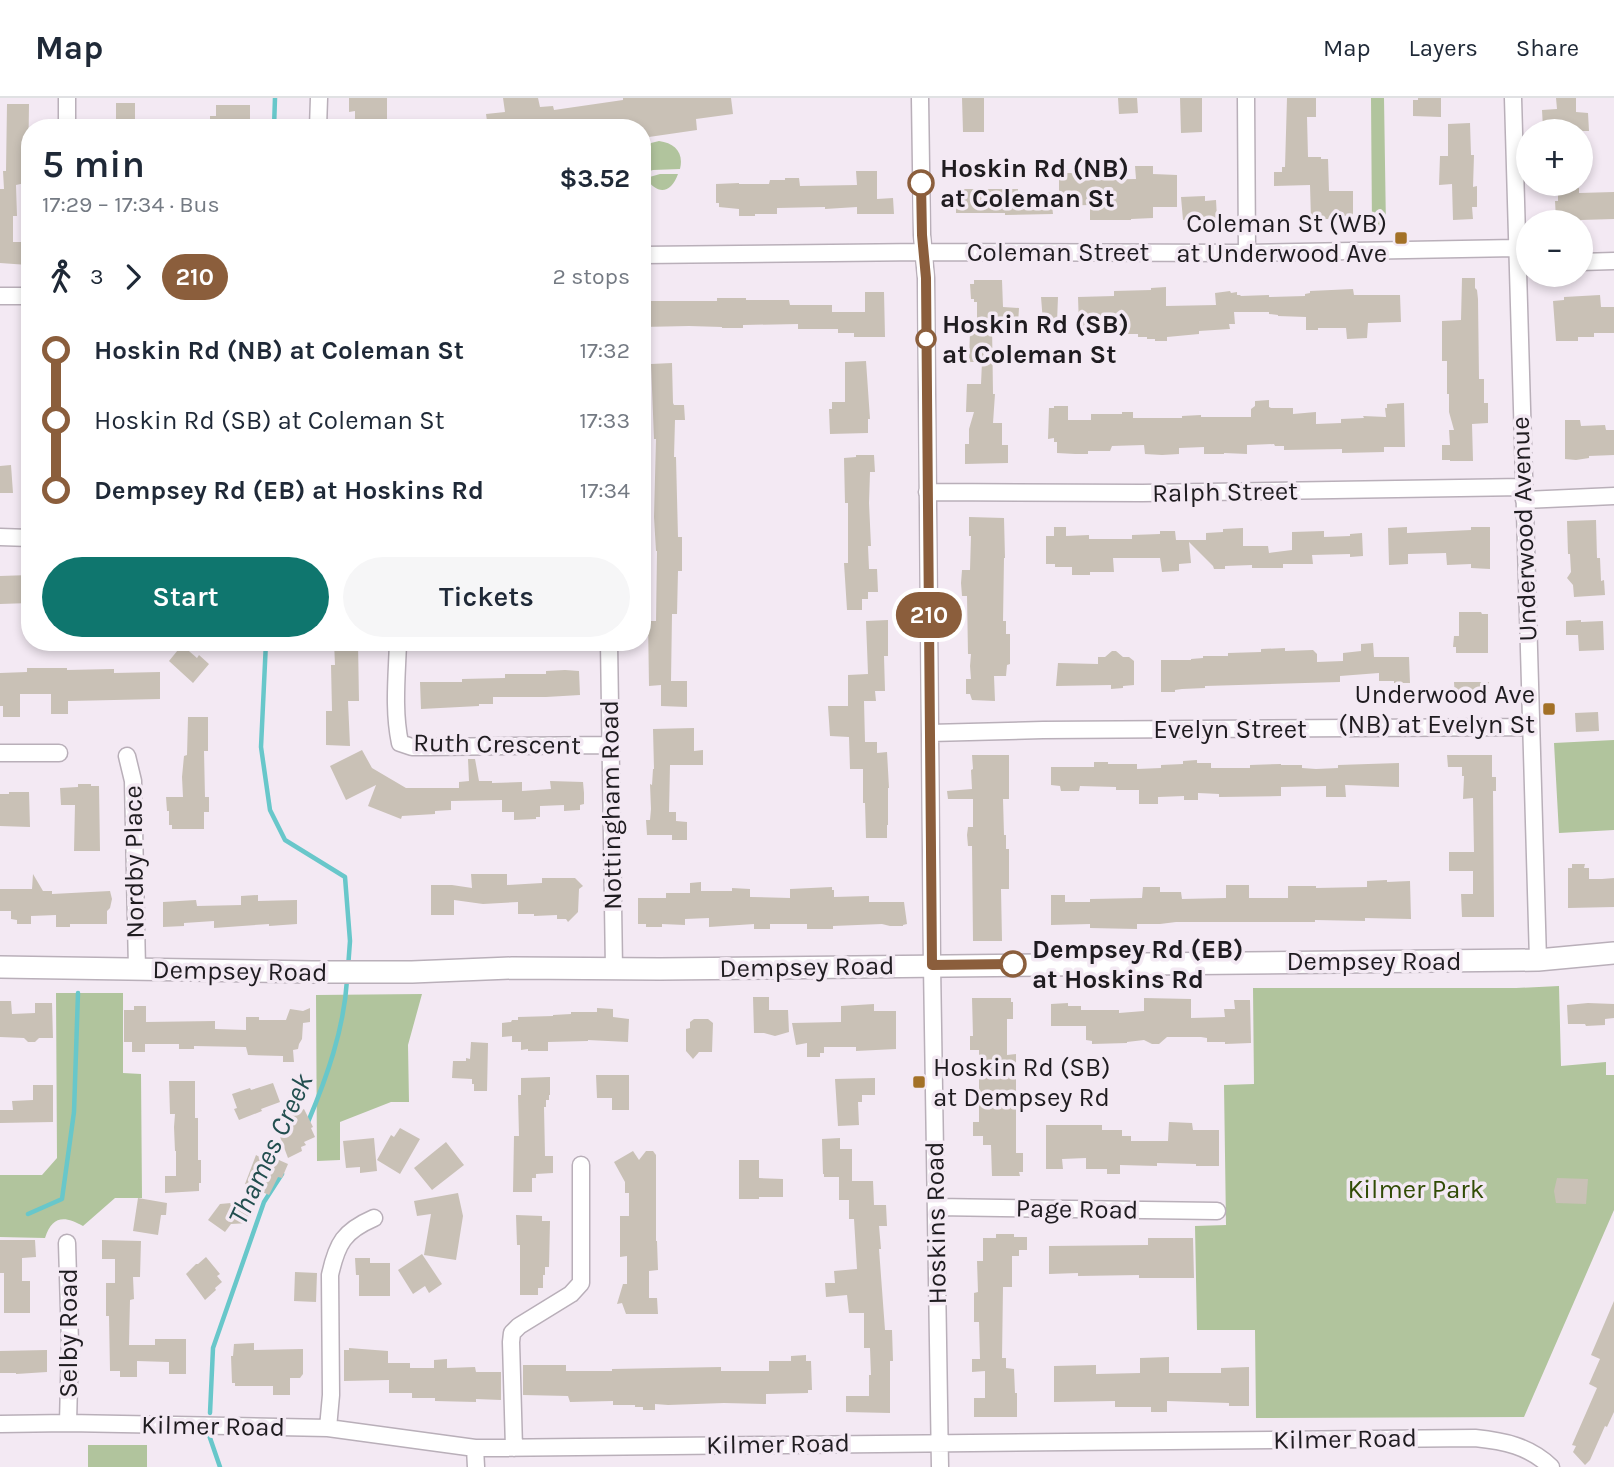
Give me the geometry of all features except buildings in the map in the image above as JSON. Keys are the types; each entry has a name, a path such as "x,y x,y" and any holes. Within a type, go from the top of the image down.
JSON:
{"street":[{"path":"67,98 67,119"},
{"path":"318,119 319,98"},
{"name":"Hoskins Road","path":"920,98 922,235 926,278 940,1467"},
{"path":"1246,98 1247,253"},
{"name":"Underwood Avenue","path":"1513,98 1518,210"},
{"name":"Coleman Street","path":"651,255 1247,253 1516,258"},
{"path":"1593,262 1614,261"},
{"name":"Underwood Avenue","path":"1520,287 1523,494 1538,960"},
{"path":"0,296 21,296"},
{"name":"Ralph Street","path":"928,492 1614,496"},
{"path":"0,537 21,538"},
{"name":"Ruth Crescent","path":"398,651 396,711 400,743 412,747 610,745"},
{"name":"Nottingham Road","path":"609,651 614,968"},
{"name":"Evelyn Street","path":"930,733 1530,727"},
{"path":"0,753 59,753"},
{"name":"Nordby Place","path":"127,755 133,781 136,969"},
{"name":"Dempsey Road","path":"0,967 311,972 512,968 724,969 1538,960 1614,953"},
{"path":"514,1448 510,1342 512,1333 571,1294 581,1283 581,1165"},
{"name":"Page Road","path":"936,1207 1217,1211"},
{"path":"328,1428 331,1395 332,1263 347,1233 357,1225 374,1218"},
{"name":"Selby Road","path":"67,1243 70,1343 68,1423"},
{"name":"Kilmer Road","path":"0,1424 328,1428 475,1448 1475,1438 1498,1440 1519,1446 1551,1467"},
{"path":"475,1448 476,1467"}],"green space":[{"path":"1371,98 1384,98 1386,229 1372,229"},
{"path":"659,141 674,147 681,158 680,169 651,171 651,143"},
{"path":"678,174 672,185 664,190 651,184 651,177"},
{"path":"1614,740 1614,830 1559,833 1554,743"},
{"name":"Kilmer Park","path":"1559,986 1561,1066 1606,1062 1606,1075 1614,1075 1614,1210 1524,1417 1256,1418 1255,1330 1197,1330 1195,1226 1226,1225 1224,1085 1254,1084 1253,988"},
{"path":"56,993 123,993 123,1073 141,1074 142,1198 115,1198 83,1226 64,1219 55,1222 45,1238 0,1237 0,1175 42,1175 57,1158"},
{"path":"422,994 408,1045 409,1102 391,1102 340,1122 340,1160 317,1161 316,995"},
{"path":"88,1445 147,1445 147,1467 88,1467"}],"waterway":[{"name":"Thames Creek","path":"274,119 275,98"},
{"name":"Thames Creek","path":"266,651 261,747 270,810 285,840 345,877 350,941 348,968"},
{"name":"Thames Creek","path":"308,1122 334,1052 347,980"},
{"path":"28,1214 62,1199 74,1112 78,993"},
{"name":"Thames Creek","path":"210,1413 213,1348 264,1202 282,1174"},
{"name":"Thames Creek","path":"209,1435 220,1467"}],"bus line":[{"name":"210","path":"921,183 926,278 932,965 1013,964"}],"place":[{"name":"Hoskin Rd (NB) at Coleman St","path":"921,183"},
{"name":"Coleman St (WB) at Underwood Ave","path":"1401,238"},
{"name":"Hoskin Rd (SB) at Coleman St","path":"926,339"},
{"name":"Underwood Ave (NB) at Evelyn St","path":"1549,709"},
{"name":"Dempsey Rd (EB) at Hoskins Rd","path":"1013,964"},
{"name":"Hoskin Rd (SB) at Dempsey Rd","path":"919,1082"}]}
